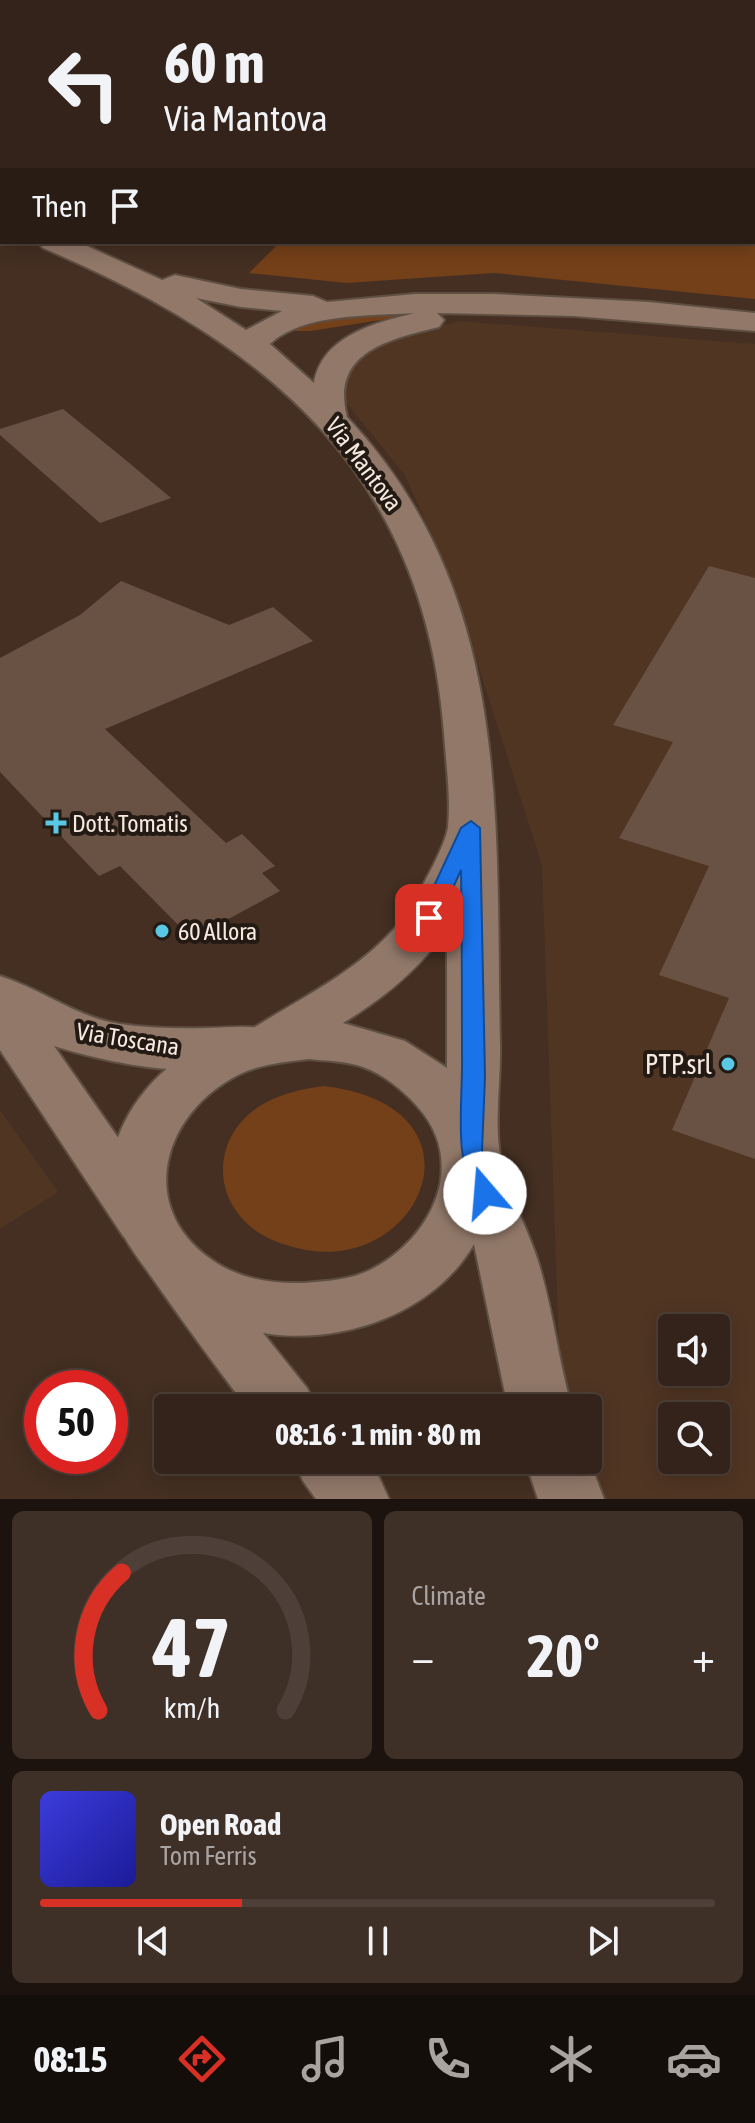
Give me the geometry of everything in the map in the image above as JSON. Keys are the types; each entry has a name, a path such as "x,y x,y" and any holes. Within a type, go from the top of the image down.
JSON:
{"main road":[{"name":"Via Mantova","path":"58,244 130,274 217,321 260,353 330,418 362,454 391,495 436,588 453,648 461,694 471,828 474,1077 469,1194 452,1235 418,1271 371,1297 317,1310 261,1308 209,1290 156,1239"},
{"path":"130,274 254,299 367,306 481,303 635,309 755,322"},
{"path":"260,353 254,340 259,333 278,322 310,313 367,306"},
{"path":"330,418 327,406 332,370 344,354 365,339 416,322 534,307"},
{"name":"Via Mantova","path":"274,1394 156,1239 135,1175 147,1130 175,1091 216,1062 264,1044 337,1005 375,977 404,949 429,918 471,828"},
{"name":"Via Toscana","path":"0,995 70,1032 124,1042 215,1049 264,1044"},
{"path":"0,1009 156,1239"},
{"name":"Via Mantova","path":"264,1044 309,1039 355,1044 397,1059 431,1083 448,1104 471,1151 512,1273 537,1394"},
{"path":"337,1474 356,1499"},
{"path":"562,1474 571,1499"}],"shaded area":[{"path":"278,244 755,244 755,299 494,273 346,283 249,273"},
{"path":"416,310 418,314 311,331 286,331 298,322"},
{"path":"460,321 755,344 755,1499 599,1499 592,1474 602,1474 602,1394 561,1394 542,865 449,574 405,475 335,389 371,343"},
{"path":"323,1086 377,1100 410,1124 424,1154 421,1186 405,1216 377,1239 341,1251 297,1248 259,1233 240,1216 230,1201 223,1170 230,1139 250,1113 279,1097"},
{"path":"0,1110 58,1192 0,1229"}],"building":[{"path":"63,409 171,498 100,523 0,435 0,429"},
{"path":"709,566 755,578 755,1159 672,1130 729,998 659,975 709,866 619,838 673,742 613,725"},
{"path":"121,581 229,625 273,607 313,641 105,729 226,843 242,834 275,866 262,873 280,891 192,939 120,866 99,876 0,772 0,658 80,615"}],"place":[{"name":"Dott. Tomatis","path":"56,823"},
{"name":"60 Allora","path":"162,931"},
{"name":"PTP.srl","path":"728,1064"}],"route":[{"path":"429,918 471,828 474,1077 471,1151 485,1193"}]}
